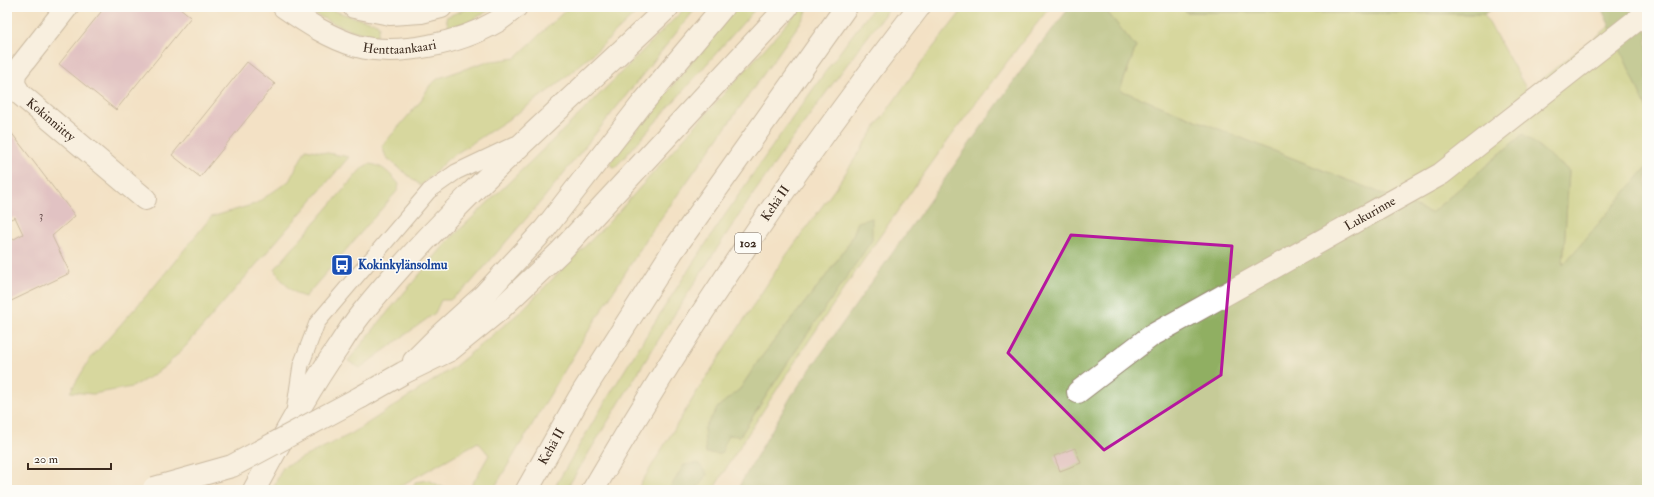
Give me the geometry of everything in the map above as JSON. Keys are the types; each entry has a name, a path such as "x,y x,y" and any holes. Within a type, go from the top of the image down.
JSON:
{"main road":[{"name":"Kokinniitty","path":"67,7 15,73 14,84 20,94 145,199"},
{"name":"Henttaankaari","path":"284,7 308,24 332,37 358,46 387,49 438,44 459,38 496,22 516,7"},
{"path":"354,7 390,14 421,12 441,7"},
{"path":"254,490 292,420 326,364 360,314 443,220 484,179 668,7"},
{"path":"403,373 439,336 483,296 544,230 641,105 723,7"},
{"path":"150,489 232,466 360,398 403,373 450,350 498,311 560,252 787,7"},
{"name":"Kehä II","path":"527,490 579,398 672,252 846,7"},
{"name":"Kehä II","path":"593,490 630,427 789,181 919,7"},
{"name":"Lukurinne","path":"1078,392 1151,336 1442,174 1647,12"}],"lane":[{"path":"292,420 301,365 317,323 321,317 429,191 456,172 530,137"}],"highlighted area":[{"path":"1071,235 1232,246 1221,375 1104,450 1008,353"}],"green space":[{"path":"303,7 322,7 377,23 379,26 377,36 338,25"},
{"path":"471,7 495,7 469,22 449,30 446,17"},
{"path":"569,7 642,7 594,53 555,86 515,115 448,159 421,186 386,157 382,146 420,102 430,85 439,78 485,62 515,58"},
{"path":"686,7 697,7 543,199 469,285 450,300 441,300 435,313 360,368 348,361 448,241 582,112"},
{"path":"737,7 757,7 623,159 615,167 611,166 611,161"},
{"path":"874,7 890,7 787,146 729,230 658,340 566,490 553,490 635,353 722,219 783,131"},
{"path":"965,7 1050,7 965,117 884,230 806,345 713,490 696,490 707,474 684,465 669,490 637,490 698,390 785,257 837,186 877,125 920,64","holes":["858,222 872,240 790,359 740,436 728,435 718,407 740,389 759,360 826,276 851,240"]},
{"path":"1070,7 1103,7 1136,47 1120,90 1431,213 1523,134 1569,171 1563,265 1647,167 1647,490 737,490 792,395 1033,54"},
{"path":"1103,7 1182,7 1186,12 1484,14 1527,90 1610,26 1647,109 1647,167 1563,266 1569,171 1523,134 1431,213 1120,90 1136,47"},
{"path":"1182,7 1497,7 1484,14 1186,12"},
{"path":"1601,7 1647,7 1647,109"},
{"path":"800,9 807,10 805,16 649,235 581,343 493,490 469,490 489,455 478,442 393,490 272,490 283,467 351,434 454,367 520,312 610,221"},
{"path":"306,149 349,157 186,346 168,364 152,376 132,387 93,394 70,392 90,359 153,288 211,217 255,204 289,181"},
{"path":"369,164 382,168 389,174 399,184 398,190 305,297 301,296 287,286 275,269 363,167"},
{"path":"872,218 872,240 790,359 740,436 728,435 721,454 706,453 704,429 718,407 740,389 759,360 826,276 851,240 858,222"},
{"path":"698,463 707,474 696,490 669,490 684,465"},
{"path":"428,480 446,490 412,490 415,482"}],"building":[{"path":"105,7 179,7 191,17 116,110 59,64"},
{"path":"247,62 275,84 200,177 172,155"},
{"path":"7,127 75,216 52,236 70,273 7,303 7,243 23,234 15,217 11,219 7,215"},
{"path":"1075,448 1081,463 1060,471 1054,456"}],"place":[{"name":"Kokinkylänsolmu","path":"342,265"}]}
